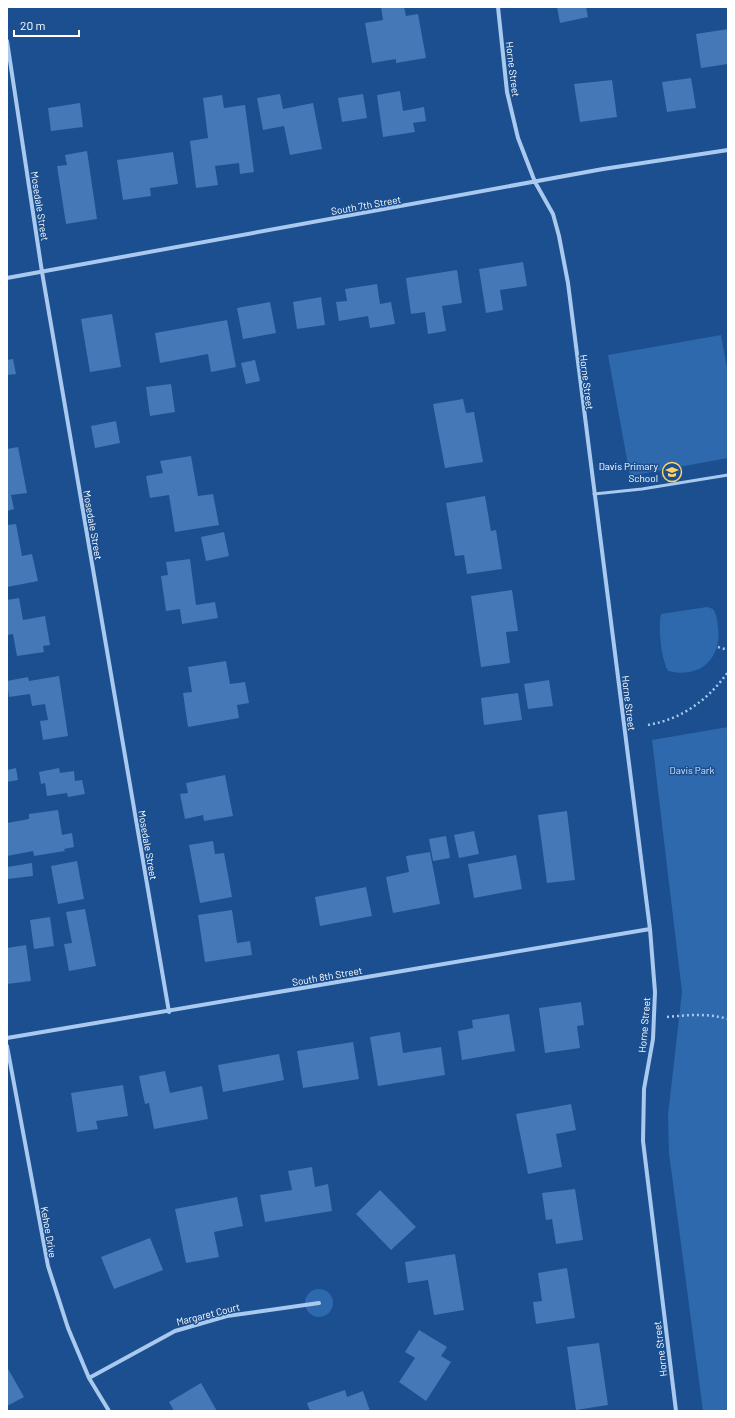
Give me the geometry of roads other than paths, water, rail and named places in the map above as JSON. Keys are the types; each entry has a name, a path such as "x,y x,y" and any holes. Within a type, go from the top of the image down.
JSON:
{"street":[{"name":"Horne Street","path":"498,7 507,92 518,138 535,182 553,214 568,283 650,929 655,992 653,1039 644,1089 643,1141 676,1411"},
{"name":"Mosedale Street","path":"7,41 42,272 169,1012"},
{"name":"South 7th Street","path":"7,278 603,169 728,150"},
{"name":"South 8th Street","path":"7,1038 169,1012 650,929"},
{"name":"Kehoe Drive","path":"7,1046 48,1266 68,1328 89,1378 109,1411"},
{"name":"Margaret Court","path":"89,1378 175,1331 226,1316 319,1303"}],"lane":[{"path":"594,494 642,489 728,475"}],"place":[{"name":"Davis Primary School","path":"672,472"}],"park label":[{"name":"Davis Park","path":"692,770"}]}
